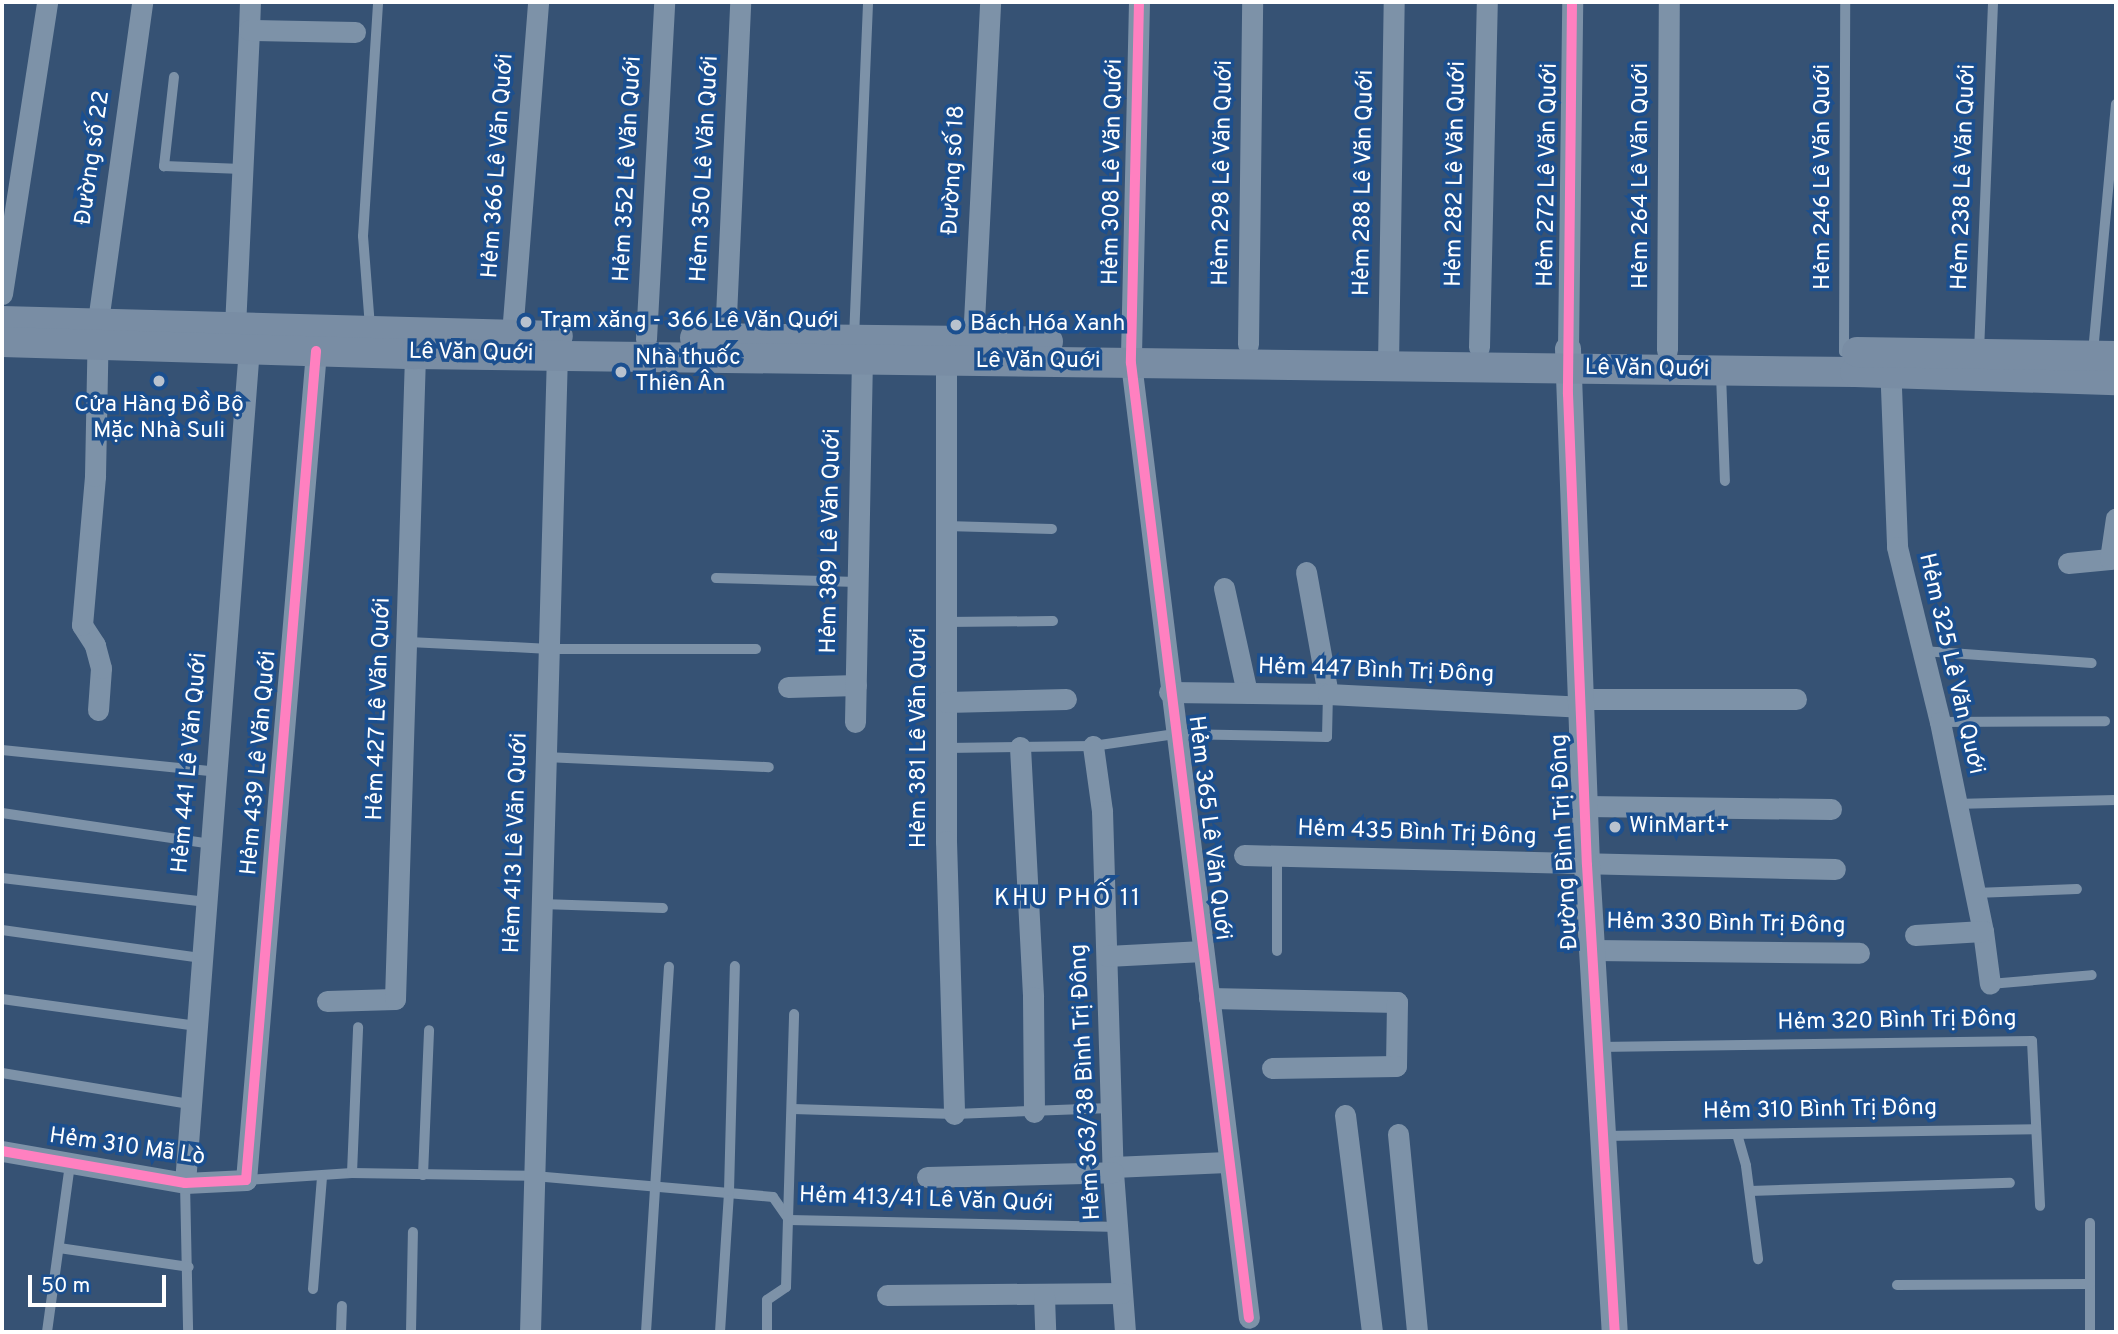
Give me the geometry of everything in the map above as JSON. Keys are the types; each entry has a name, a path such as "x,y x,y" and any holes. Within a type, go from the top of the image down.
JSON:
{"main road":[{"name":"Lê Văn Quới","path":"2,321 98,333 370,341 512,334 646,339 724,348"},
{"name":"Lê Văn Quới","path":"2,342 98,333"},
{"name":"Lê Văn Quới","path":"242,337 316,351 370,341 415,354 557,356 724,348 858,349 973,341 1131,353 1568,359 1667,350 1844,352 1890,363 2116,380"},
{"name":"Lê Văn Quới","path":"858,349 946,362 1248,344 1389,356 1479,347 1568,359 1721,371 1890,363 1979,354 2105,356"}],"street":[{"path":"2,294 47,2"},
{"name":"Đường số 22","path":"99,710 101,668 95,645 82,625 95,475 98,333 142,2"},
{"name":"Hẻm 441 Lê Văn Quới","path":"185,1182 217,772 242,337 242,169 250,2"},
{"name":"Hẻm 366 Lê Văn Quới","path":"512,334 538,2"},
{"name":"Hẻm 352 Lê Văn Quới","path":"646,339 664,2"},
{"name":"Hẻm 350 Lê Văn Quới","path":"724,348 740,2"},
{"name":"Đường số 18","path":"973,341 990,2"},
{"name":"Hẻm 308 Lê Văn Quới","path":"1131,353 1139,2"},
{"name":"Hẻm 298 Lê Văn Quới","path":"1248,344 1252,2"},
{"name":"Hẻm 288 Lê Văn Quới","path":"1389,356 1394,2"},
{"name":"Hẻm 282 Lê Văn Quới","path":"1479,347 1487,2"},
{"name":"Hẻm 272 Lê Văn Quới","path":"1568,359 1572,2"},
{"name":"Hẻm 264 Lê Văn Quới","path":"1667,350 1669,2"},
{"path":"249,30 355,32"},
{"name":"Hẻm 389 Lê Văn Quới","path":"855,722 858,349"},
{"name":"Hẻm 439 Lê Văn Quới","path":"246,1180 316,351"},
{"name":"Hẻm 365 Lê Văn Quới","path":"1131,353 1169,691 1249,1318"},
{"name":"Hẻm 427 Lê Văn Quới","path":"327,1001 394,999 409,642 415,354"},
{"name":"Hẻm 413 Lê Văn Quới","path":"530,1332 557,356"},
{"name":"Đường Bình Trị Đông","path":"1568,359 1587,865 1615,1332"},
{"name":"Hẻm 381 Lê Văn Quới","path":"946,362 946,748 954,1114"},
{"name":"Hẻm 325 Lê Văn Quới","path":"1890,363 1897,547 1940,722 1983,931 1990,984"},
{"path":"2068,563 2110,559 2116,518"},
{"path":"1306,572 1328,694"},
{"path":"1224,588 1247,693"},
{"path":"788,687 856,685"},
{"name":"Hẻm 447 Bình Trị Đông","path":"1169,691 1580,703 1796,699"},
{"path":"946,702 1066,699"},
{"name":"Hẻm 363/38 Bình Trị Đông","path":"1093,746 1102,811 1113,1170 1125,1332"},
{"path":"1020,747 1033,997 1034,1112"},
{"path":"1585,806 1831,809"},
{"name":"Hẻm 435 Bình Trị Đông","path":"1244,855 1835,869"},
{"path":"1915,934 1983,931"},
{"name":"Hẻm 330 Bình Trị Đông","path":"1592,950 1859,953"},
{"path":"1107,956 1203,951"},
{"path":"1209,998 1396,1002 1396,1066 1272,1068"},
{"path":"1345,1115 1372,1332"},
{"path":"1398,1134 1417,1332"},
{"name":"Hẻm 310 Mã Lò","path":"2,1151 185,1182 246,1180"},
{"path":"927,1177 1113,1170 1227,1162"},
{"path":"887,1295 1044,1296 1122,1293"},
{"path":"1044,1296 1045,1332"}],"lane":[{"path":"370,341 363,236 379,2"},
{"path":"858,349 868,2"},
{"name":"Hẻm 246 Lê Văn Quới","path":"1844,352 1845,2"},
{"name":"Hẻm 238 Lê Văn Quới","path":"1979,354 1993,2"},
{"path":"174,77 163,166 242,169"},
{"path":"2105,356 2116,104"},
{"path":"1721,371 1725,481"},
{"path":"946,526 1052,528"},
{"path":"716,578 857,582"},
{"path":"946,622 1053,621"},
{"path":"409,642 550,649 756,649"},
{"path":"1923,651 2092,663"},
{"path":"946,748 1093,746 1175,734 1327,737 1328,694"},
{"path":"1940,722 2105,721"},
{"path":"2,750 217,772"},
{"path":"545,757 769,767"},
{"path":"1955,804 2116,800"},
{"path":"2,813 211,844"},
{"path":"1277,856 1277,951"},
{"path":"2,878 205,902"},
{"path":"1975,893 2077,889"},
{"path":"541,904 663,908"},
{"path":"2,930 202,958"},
{"path":"720,1332 729,1191 734,966"},
{"path":"646,1332 669,967"},
{"path":"1990,984 2092,975"},
{"path":"2,999 197,1026"},
{"path":"767,1332 767,1300 786,1287 794,1014"},
{"path":"352,1173 358,1027"},
{"path":"424,1175 429,1030"},
{"name":"Hẻm 320 Bình Trị Đông","path":"1598,1047 2032,1041 2039,1206"},
{"path":"2,1073 189,1104"},
{"path":"793,1109 954,1114 1111,1108"},
{"name":"Hẻm 310 Bình Trị Đông","path":"1604,1136 2036,1129"},
{"path":"1737,1134 1750,1191 1758,1259"},
{"path":"47,1332 70,1163"},
{"name":"Hẻm 413/41 Lê Văn Quới","path":"246,1180 352,1173 534,1176 773,1196 789,1220 1119,1227"},
{"path":"313,1289 322,1176"},
{"path":"185,1182 189,1267 188,1332"},
{"path":"1750,1191 2010,1184"},
{"path":"2090,1223 2090,1332"},
{"path":"411,1332 414,1232"},
{"path":"59,1248 189,1267"},
{"path":"1897,1285 2090,1284"},
{"path":"341,1332 342,1306"}],"cycle path":[{"path":"1139,2 1131,363 1249,1318"},
{"path":"1572,2 1568,394 1587,865 1615,1332"},
{"path":"2,1151 185,1183 246,1180 316,351"}],"place":[{"name":"Trạm xăng - 366 Lê Văn Quới","path":"526,322"},
{"name":"Bách Hóa Xanh","path":"956,325"},
{"name":"Nhà thuốc Thiên Ân","path":"621,372"},
{"name":"Cửa Hàng Đồ Bộ Mặc Nhà Suli","path":"159,381"},
{"name":"WinMart+","path":"1615,827"}],"district":[{"name":"KHU PHỐ 11","path":"1068,900"}]}
